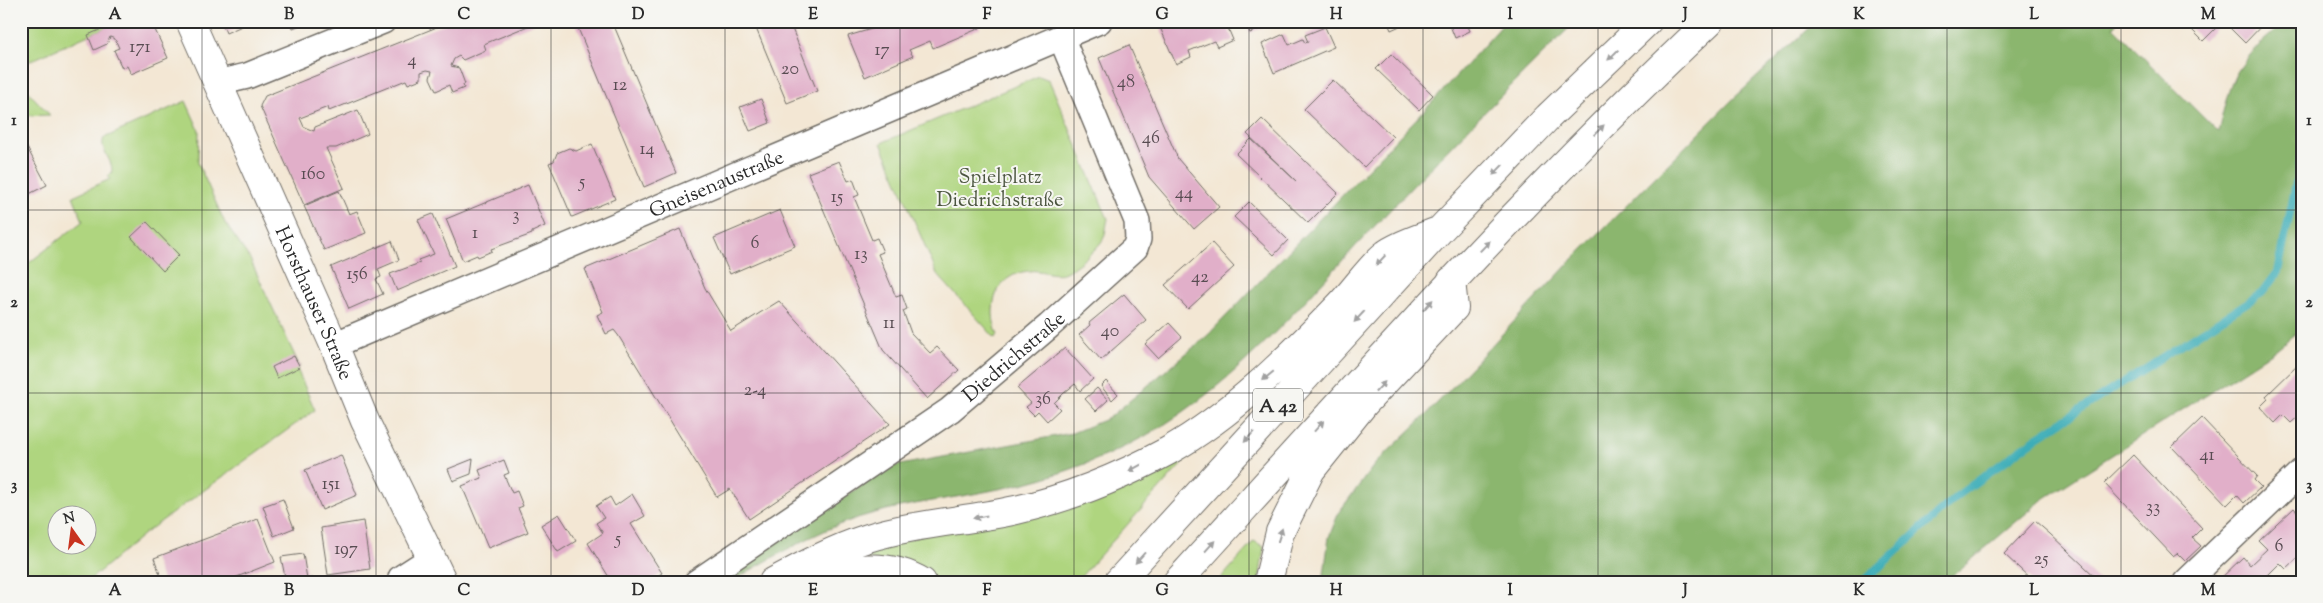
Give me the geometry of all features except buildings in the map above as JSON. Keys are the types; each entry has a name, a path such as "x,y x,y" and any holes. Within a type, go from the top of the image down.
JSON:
{"main road":[{"name":"Horsthauser Straße","path":"190,21 334,345 365,421 438,570"},
{"name":"A 42","path":"1118,582 1262,422 1440,230 1548,118 1648,21"},
{"name":"A 42","path":"1177,582 1451,281 1570,158 1710,21"},
{"path":"773,582 831,550 869,538 899,530 1017,510 1072,495 1127,472 1170,449 1220,415 1273,373 1340,305 1386,253 1440,230"},
{"path":"1268,582 1280,532 1311,470 1364,404 1454,308 1451,281"},
{"path":"812,582 832,573 862,568 895,570 922,582"}],"street":[{"path":"217,83 247,76 383,21"},
{"name":"Gneisenaustraße","path":"334,345 1099,21"},
{"name":"Diedrichstraße","path":"697,582 950,410 1042,332 1135,248 1138,229 1135,215 1062,37"},
{"path":"2186,582 2302,471"},
{"path":"401,582 401,578 438,570"}],"green space":[{"path":"21,21 120,21 21,65"},
{"path":"1506,21 1576,21 1446,152 1287,320 1229,376 1197,402 1164,425 1128,445 1078,467 1007,487 900,507 852,520 816,535 730,582 718,582 889,467 1072,433 1109,418 1207,336 1439,95"},
{"path":"1817,21 2118,21 2113,27 2218,132 2229,90 2239,69 2259,45 2275,31 2290,22 2302,21 2302,328 2274,351 2042,500 1945,582 1323,582 1329,537 1339,512 1375,464 1425,416 1572,260 1730,102"},
{"name":"Spielplatz Diedrichstraße","path":"1039,76 1049,80 1108,219 1102,241 1090,254 1072,268 1059,274 1029,271 1008,278 1001,285 996,294 994,304 994,325 998,335 995,338 937,274 881,143"},
{"path":"21,84 50,115 23,116"},
{"path":"186,101 199,130 198,163 225,223 250,259 300,367 297,369 315,410 145,533 87,582 21,582 21,269 83,221 73,196 110,179 108,176 112,170 103,147 104,138"},
{"path":"1186,453 1189,456 1076,582 938,582 926,574 856,556"},
{"path":"1254,541 1264,547 1259,582 1218,582"}],"waterway":[{"path":"1863,582 1957,496 2038,437 2262,293 2278,272 2302,154"}]}
